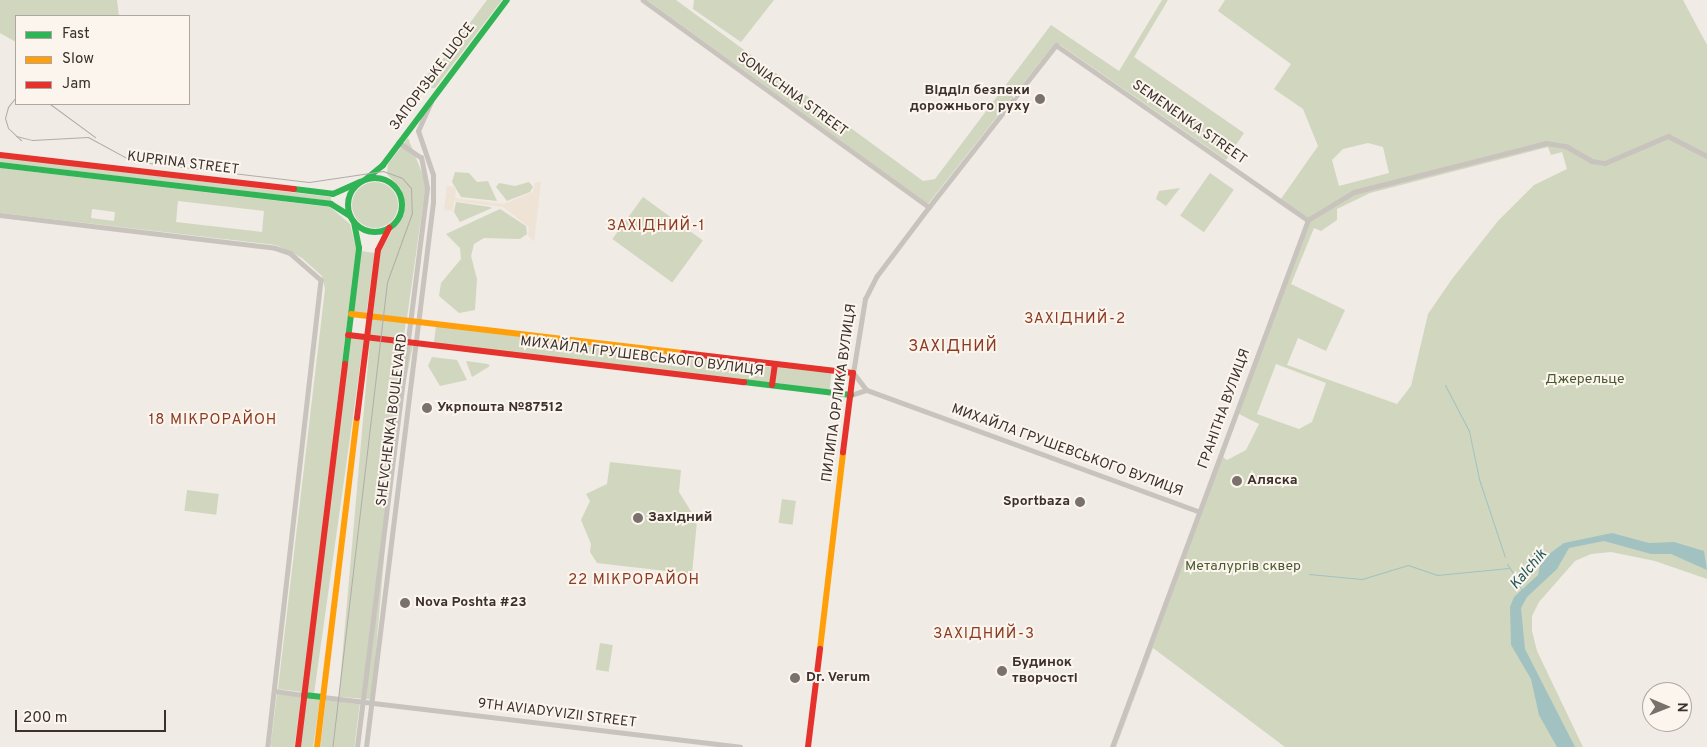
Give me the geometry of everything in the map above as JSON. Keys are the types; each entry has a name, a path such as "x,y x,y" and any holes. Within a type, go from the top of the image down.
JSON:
{"main road":[{"name":"ЗАПОРІЗЬКЕ ШОСЕ","path":"366,179 383,165 507,0"},
{"name":"KUPRINA STREET","path":"0,155 333,194 360,182"},
{"name":"KUPRINA STREET","path":"0,164 331,204 350,216"},
{"path":"317,747 378,250 389,228 398,218 402,205 398,191 389,182 383,165"},
{"path":"298,747 359,244 354,223 350,216 349,197 360,182 366,179 389,182"},
{"path":"354,223 372,232 389,228"},
{"path":"351,314 409,320"},
{"name":"МИХАЙЛА ГРУШЕВСЬКОГО ВУЛИЦЯ","path":"409,320 853,373"},
{"path":"348,335 406,342"},
{"name":"МИХАЙЛА ГРУШЕВСЬКОГО ВУЛИЦЯ","path":"406,342 851,395"},
{"path":"772,385 774,364"},
{"name":"ПИЛИПА ОРЛИКА ВУЛИЦЯ","path":"808,747 853,373"},
{"path":"304,695 323,697"}],"street":[{"name":"SONIACHNA STREET","path":"642,0 929,207"},
{"name":"ПИЛИПА ОРЛИКА ВУЛИЦЯ","path":"853,373 867,294 929,207 1056,45"},
{"name":"SEMENENKA STREET","path":"1056,45 1308,220"},
{"name":"SHEVCHENKA BOULEVARD","path":"366,747 434,186 418,131 430,111 431,101"},
{"path":"1308,220 1354,192 1546,143 1566,146 1592,161 1605,163 1668,136 1707,156"},
{"name":"SHEVCHENKA BOULEVARD","path":"357,747 426,179 418,153 399,143"},
{"path":"0,215 275,248 290,253 321,280 268,747"},
{"name":"ГРАНІТНА ВУЛИЦЯ","path":"1112,747 1308,220"},
{"path":"853,373 866,390"},
{"name":"МИХАЙЛА ГРУШЕВСЬКОГО ВУЛИЦЯ","path":"851,395 866,390 1199,512"},
{"path":"374,607 383,608"},
{"path":"275,691 304,695"},
{"name":"9TH AVIADYVIZII STREET","path":"323,697 740,747"}],"green space":[{"path":"0,0 117,0 119,15 15,15 15,41 0,33"},
{"path":"487,0 502,0 435,88 413,89 443,59"},
{"path":"647,0 676,0 923,181 935,179 1051,25 1119,71 1162,0 1168,0 1134,57 1244,133 1226,160 1056,42 928,204"},
{"path":"694,0 774,0 741,42 693,9"},
{"path":"1225,0 1683,0 1707,45 1707,579 1655,561 1611,552 1591,554 1575,561 1539,602 1532,616 1532,631 1537,651 1583,747 1285,747 1153,648 1116,747 1112,747 1308,220 1281,199 1318,146 1303,109 1274,89 1291,64 1218,11","holes":["1368,143 1383,147 1389,173 1339,186 1332,160 1343,149","1548,147 1551,155 1562,152 1567,169 1534,185 1498,221 1452,279 1428,314 1411,386 1397,404 1287,365 1298,338 1326,351 1345,310 1291,284 1314,228 1321,231 1337,220 1337,209 1370,193","1276,364 1326,383 1312,422 1299,429 1257,414","1239,414 1259,424 1246,450 1227,460 1223,457"]},
{"path":"408,138 426,183 407,318 373,314 380,251 405,208 401,189 387,174 388,164"},
{"path":"0,157 331,197 331,201 0,162"},
{"path":"0,168 330,207 350,224 356,248 302,692 278,689 325,289 322,276 302,258 276,245 0,213","holes":["178,201 264,211 262,232 176,222","92,209 115,212 114,221 91,218"]},
{"path":"455,172 469,173 477,182 488,181 497,201 461,197 452,182"},
{"path":"1210,173 1234,190 1204,232 1180,216"},
{"path":"371,182 379,182 388,186 394,192 398,205 394,218 388,224 379,228 371,228 362,224 356,218 352,209 352,201 356,192 362,186"},
{"path":"529,182 533,187 530,192 507,201 496,187 499,183 515,186"},
{"path":"1180,188 1166,206 1156,199 1159,191"},
{"path":"643,197 703,240 672,283 612,239"},
{"path":"456,202 492,208 460,222 454,212"},
{"path":"500,209 526,226 527,234 520,239 484,238 474,244 471,256 477,279 475,310 459,313 439,296 441,283 461,259 460,248 446,234"},
{"path":"361,251 375,253 366,314 352,312"},
{"path":"372,318 406,322 404,340 370,336"},
{"path":"436,326 771,367 769,384 434,343"},
{"path":"350,337 364,339 314,694 300,693"},
{"path":"370,340 403,343 372,700 339,697"},
{"path":"408,344 413,345 363,603 358,602"},
{"path":"432,357 457,360 467,380 440,386 428,366"},
{"path":"466,361 488,364 490,366 472,377"},
{"path":"777,366 832,373 830,390 775,383"},
{"name":"Західний","path":"610,462 681,470 679,492 697,521 692,574 597,563 590,552 591,544 581,520 590,501 586,494 607,484"},
{"path":"187,490 219,494 216,515 184,511"},
{"path":"782,499 796,501 793,525 779,523"},
{"path":"600,643 613,645 609,672 596,670"},
{"path":"277,694 301,697 295,747 271,747"},
{"path":"306,697 320,699 313,747 299,747"},
{"path":"326,700 360,704 354,747 320,747"}],"shaded area":[{"path":"541,181 534,242 528,235 529,227 503,207 454,201 453,211 444,210 447,186 456,187 455,198 504,204 533,192 535,183"}],"water":[{"path":"1612,533 1649,543 1674,542 1704,551 1707,570 1671,554 1651,554 1604,541 1569,548 1557,569 1527,597 1521,608 1525,649 1575,747 1557,747 1539,715 1531,679 1511,645 1510,607 1514,597 1538,575 1541,560 1564,543"}],"waterway":[{"path":"1445,385 1469,431 1479,479 1505,557"},
{"name":"Kalchik","path":"1507,564 1513,573"},
{"path":"1309,574 1362,579 1408,565 1437,575 1509,568"},
{"name":"Kalchik","path":"1516,580 1522,590"}],"tram line":[{"path":"15,98 8,107 5,118 8,128 21,140"},
{"path":"51,105 95,137"},
{"path":"16,136 32,140 88,137 132,161 309,182 383,171 402,178 411,188 412,213 387,282 332,747"}],"traffic: fast":[{"path":"366,179 383,165 507,0"},
{"path":"0,165 331,204 350,216"},
{"path":"370,178 380,178 390,182 398,190 402,205 398,220 390,228 380,232 370,232 360,228 352,220 348,210 348,200 352,190 360,182 370,178"},
{"path":"294,189 333,194 360,182"},
{"path":"345,364 359,248 354,223"},
{"path":"744,382 851,395"},
{"path":"304,695 323,697"}],"traffic: slow":[{"path":"351,314 683,353"},
{"path":"317,747 357,418"},
{"path":"820,649 843,452"}],"traffic: jam":[{"path":"0,155 294,189"},
{"path":"357,418 378,250 389,228"},
{"path":"348,335 744,382"},
{"path":"683,353 853,373 843,452"},
{"path":"298,747 345,364"},
{"path":"772,385 775,364"},
{"path":"808,747 820,649"}],"place":[{"name":"ВІдділ безпеки дорожнього руху","path":"1040,99"},
{"name":"Укрпошта №87512","path":"427,408"},
{"name":"Аляска","path":"1237,481"},
{"name":"Sportbaza","path":"1080,502"},
{"name":"Західний","path":"638,518"},
{"name":"Nova Poshta #23","path":"405,603"},
{"name":"Будинок творчості","path":"1002,671"},
{"name":"Dr. Verum","path":"795,678"}],"district":[{"name":"ЗАХІДНИЙ-1","path":"656,227"},
{"name":"ЗАХІДНИЙ-2","path":"1075,320"},
{"name":"ЗАХІДНИЙ","path":"953,347"},
{"name":"18 МІКРОРАЙОН","path":"213,421"},
{"name":"22 МІКРОРАЙОН","path":"634,581"},
{"name":"ЗАХІДНИЙ-3","path":"984,635"}],"park label":[{"name":"Джерельце","path":"1585,380"},
{"name":"Металургів сквер","path":"1243,567"}]}
